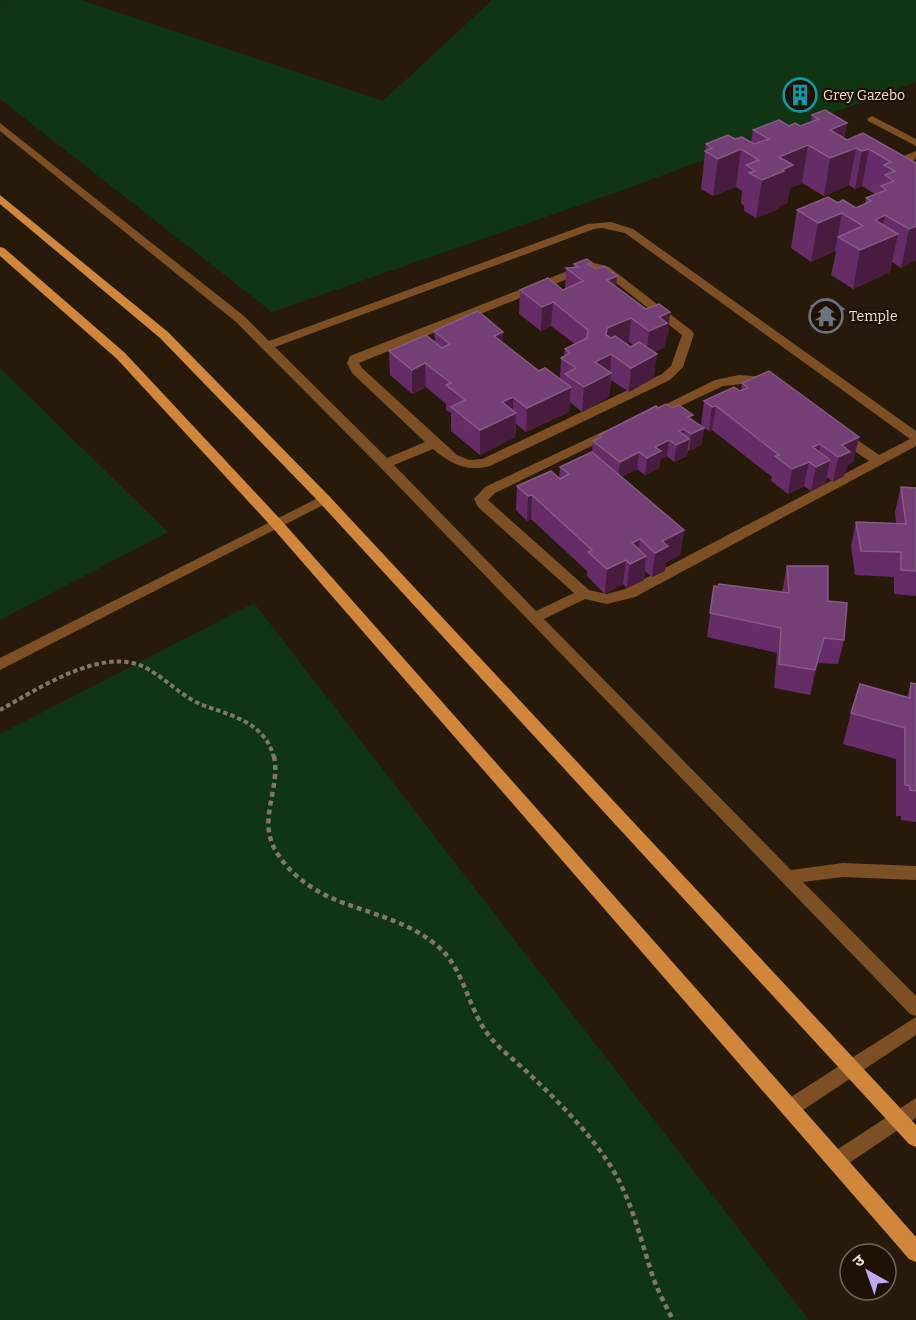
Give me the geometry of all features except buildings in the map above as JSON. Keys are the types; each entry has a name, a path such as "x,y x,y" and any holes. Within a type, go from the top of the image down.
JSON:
{"main road":[{"path":"0,198 164,335 324,499 916,1138"},
{"path":"0,250 121,356 276,523 916,1252"}],"street":[{"path":"872,119 916,143"},
{"path":"0,126 240,319 386,464 916,1008"},
{"path":"916,154 908,158 906,163 916,171"},
{"path":"266,346 592,226 619,226 916,439 630,593 607,599 584,594 483,504 481,499 490,490 719,383 751,379 764,381 783,394"},
{"path":"591,265 605,269 688,334 677,367 666,377 485,463 472,466 460,465 434,444 356,369 354,359 591,265"},
{"path":"831,428 878,461"},
{"path":"386,464 434,444"},
{"path":"0,665 324,499"},
{"path":"534,618 584,594"},
{"path":"788,877 843,870 916,873"},
{"path":"790,1108 916,1025"},
{"path":"836,1161 916,1107"}],"path":[{"path":"0,710 68,674 90,666 126,662 144,666 184,696 252,724 266,738 274,755 275,777 266,821 268,836 276,854 298,878 316,890 344,905 417,931 437,945 460,974 480,1024 490,1037 579,1123 608,1163 633,1212 655,1282 673,1320"}],"green space":[{"path":"81,0 383,101 492,0 916,0 916,82 623,190 272,312 0,99 0,1"},
{"path":"0,368 168,532 0,620"},
{"path":"254,603 809,1320 0,1320 0,734"}],"place":[{"name":"Grey Gazebo","path":"800,95"},
{"name":"Temple","path":"826,316"}]}
